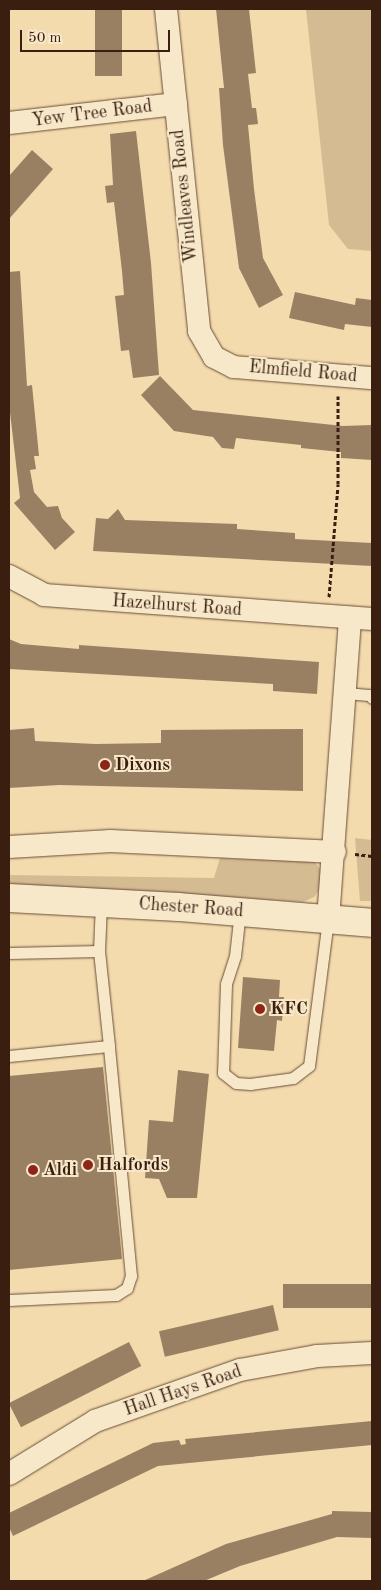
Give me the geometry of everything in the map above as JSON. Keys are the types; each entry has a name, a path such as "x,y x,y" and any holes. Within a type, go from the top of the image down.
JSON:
{"main road":[{"name":"Chester Road","path":"9,898 101,902 372,923"}],"street":[{"name":"Windleaves Road","path":"166,9 200,331 214,357 234,367"},
{"name":"Yew Tree Road","path":"9,123 176,104"},
{"name":"Elmfield Road","path":"234,367 372,378"},
{"name":"Hazelhurst Road","path":"9,576 44,595 361,618"},
{"path":"328,919 335,852 346,693 361,618"},
{"path":"9,847 111,841 335,852"},
{"name":"Hall Hays Road","path":"9,1474 95,1421 240,1370 317,1356 372,1353"}],"lane":[{"path":"346,693 371,695 372,698"},
{"path":"9,1300 116,1295 129,1282 131,1268 99,951 101,902"},
{"path":"240,912 235,956 226,984 223,1073 236,1083 270,1083 293,1078 309,1066 328,919"},
{"path":"9,953 99,951"},
{"path":"9,1056 109,1046"}],"path":[{"path":"327,616 338,484 338,375"}],"shaded area":[{"path":"306,9 372,9 372,251 348,249 329,225"},
{"path":"355,838 372,840 372,901 360,901"},
{"path":"220,858 314,861 321,870 322,886 314,897 303,902 9,884 9,875 214,878"}],"building":[{"path":"95,9 122,9 122,76 95,76"},
{"path":"216,9 249,9 256,73 248,74 252,108 256,108 258,124 248,125 254,189 263,258 283,295 259,308 239,268 223,145 219,88 224,88"},
{"path":"136,131 151,263 159,375 133,378 129,350 121,351 115,296 124,295 122,271 114,202 107,203 105,186 113,185 110,134"},
{"path":"32,150 53,169 9,219 9,176"},
{"path":"20,271 27,386 32,385 39,456 34,456 36,469 30,470 34,492 47,507 58,506 62,518 75,532 55,550 14,503 20,498 9,404 9,272"},
{"path":"295,292 355,305 356,298 372,300 372,327 345,324 344,330 289,318"},
{"path":"160,376 193,410 343,426 372,425 372,460 341,458 341,452 301,448 301,445 236,438 234,449 222,448 213,437 174,431 141,395"},
{"path":"118,509 125,520 237,524 237,529 295,533 295,539 372,543 372,566 93,551 96,518 108,519"},
{"path":"9,639 21,644 79,649 79,645 319,662 317,694 273,691 273,684 9,669"},
{"path":"34,728 35,741 95,744 161,743 161,730 303,729 303,791 59,785 9,788 9,730"},
{"name":"KFC","path":"243,977 280,980 279,997 284,997 282,1021 277,1020 274,1051 238,1048"},
{"path":"103,1067 122,1259 9,1270 9,1076"},
{"path":"178,1070 209,1074 197,1198 167,1198 159,1179 145,1178 149,1120 173,1122"},
{"path":"283,1284 372,1284 372,1308 283,1308"},
{"path":"273,1305 279,1330 165,1357 159,1331"},
{"path":"129,1342 141,1366 21,1427 9,1403"},
{"path":"372,1421 372,1445 158,1466 13,1536 9,1527 9,1513 153,1443 179,1440 181,1445 186,1444 185,1439"},
{"path":"332,1511 372,1512 372,1538 337,1537 240,1566 204,1581 143,1581 226,1544 332,1514"}],"place":[{"name":"Dixons","path":"105,765"},
{"name":"KFC","path":"260,1009"},
{"name":"Halfords","path":"88,1165"},
{"name":"Aldi","path":"33,1170"}]}
